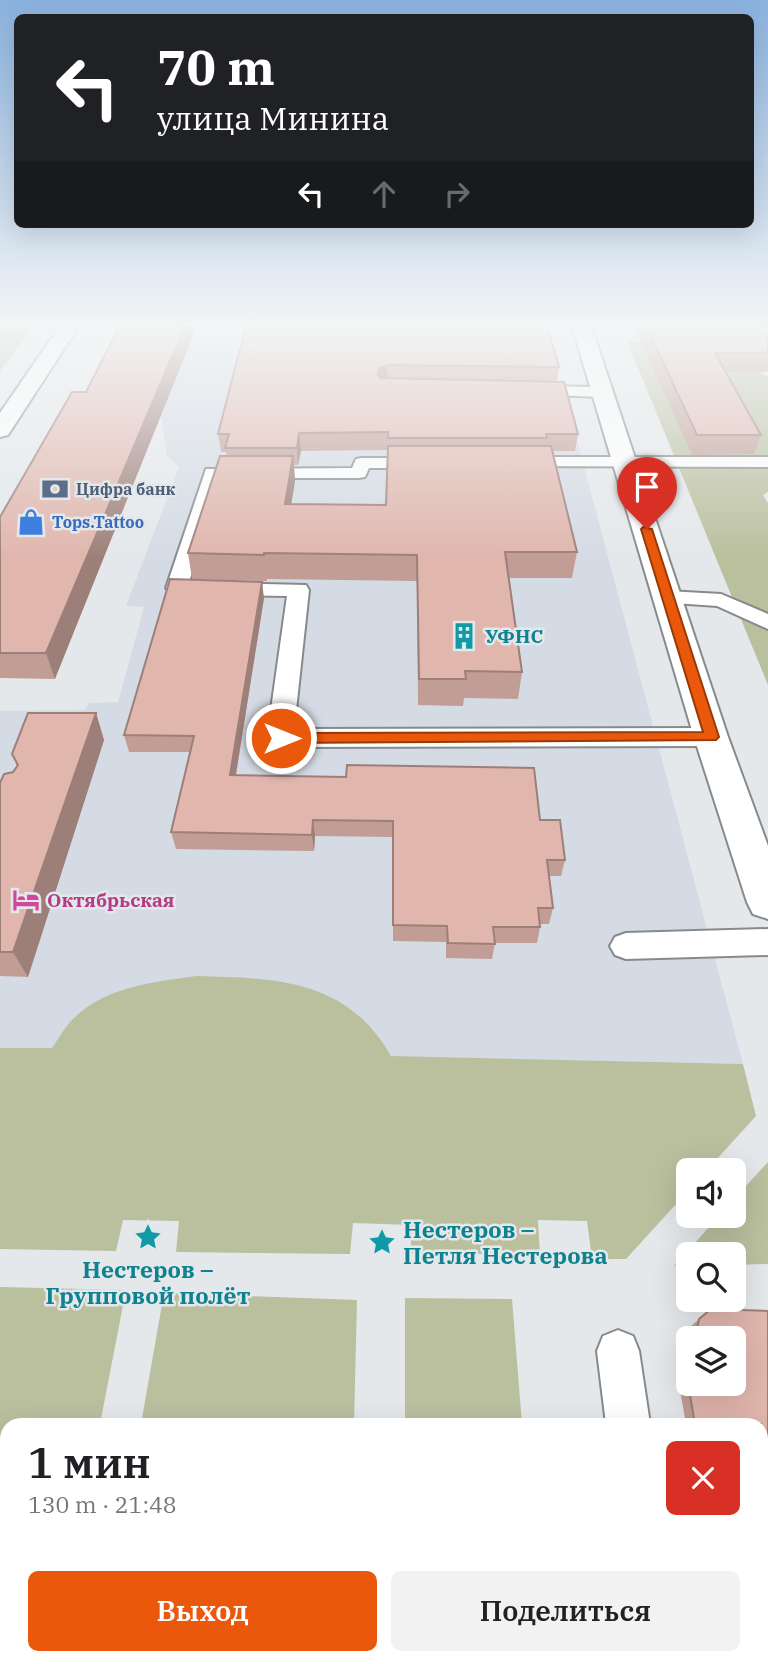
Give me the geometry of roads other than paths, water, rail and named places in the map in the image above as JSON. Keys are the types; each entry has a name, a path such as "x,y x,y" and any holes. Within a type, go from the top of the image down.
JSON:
{"street":[{"path":"0,430 18,404"},
{"path":"606,404 711,737 768,902"}],"lane":[{"path":"494,463 768,462"},
{"path":"441,463 362,463 359,473 212,472 177,588 298,590 281,738 711,737"},
{"path":"667,597 721,600 768,622"},
{"path":"626,946 768,942"},
{"path":"618,1351 627,1418"}],"place":[{"name":"Цифра банк","path":"55,489"},
{"name":"Tops.Tattoo","path":"31,522"},
{"name":"УФНС","path":"464,636"},
{"name":"Октябрьская","path":"26,900"},
{"name":"Нестеров – Групповой полёт","path":"148,1237"},
{"name":"Нестеров – Петля Нестерова","path":"382,1242"}]}
